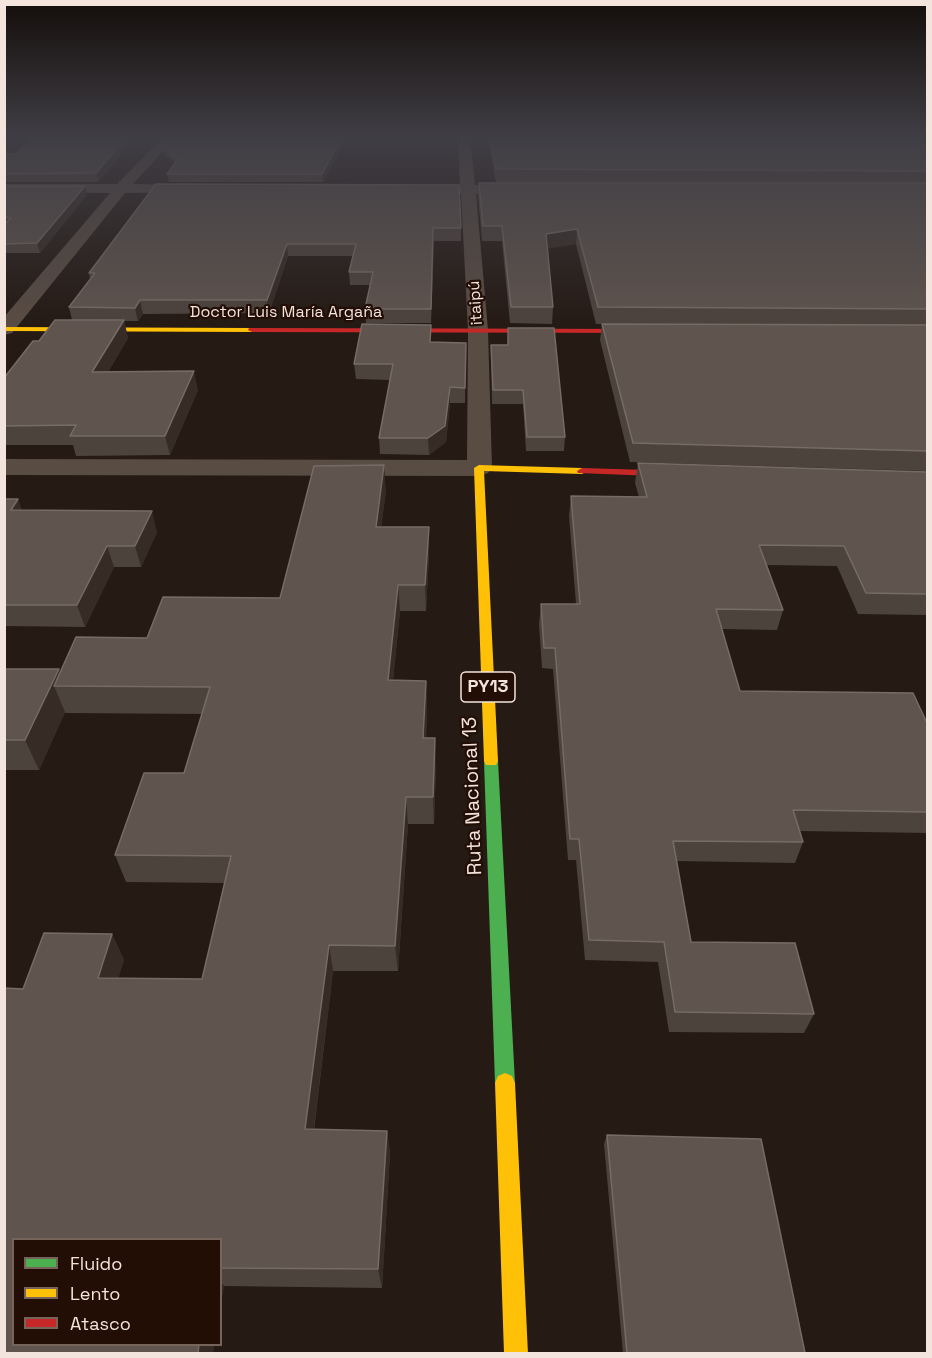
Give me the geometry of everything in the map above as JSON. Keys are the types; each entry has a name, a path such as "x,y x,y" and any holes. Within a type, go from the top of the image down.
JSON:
{"main road":[{"name":"Doctor Luis María Argaña","path":"5,329 655,332"},
{"path":"480,468 692,474"},
{"name":"Ruta Nacional 13","path":"480,468 516,1353"}],"street":[{"path":"5,329 112,200"},
{"name":"itaipú","path":"468,200 478,330 480,468"},
{"path":"4,467 480,468"}],"building":[{"path":"4,200 73,200 37,243 4,244 4,225 11,218 4,217"},
{"path":"144,200 460,200 461,228 433,228 431,309 365,309 373,272 349,272 356,244 287,244 267,300 140,300 135,308 69,307 95,273 89,273"},
{"path":"481,200 927,200 927,309 598,307 577,229 546,234 553,307 511,307 502,226 483,226"},
{"path":"55,320 124,320 92,372 194,371 165,436 70,436 76,425 4,426 4,378 33,341 39,341"},
{"path":"362,324 431,325 430,342 466,343 465,388 450,387 445,426 428,438 379,438 393,364 354,364"},
{"path":"602,324 927,325 927,451 633,443"},
{"path":"508,328 554,328 565,437 527,437 523,390 493,390 491,345 508,345"},
{"path":"638,463 927,472 927,594 866,593 844,546 759,545 783,610 716,609 740,691 913,693 927,723 927,812 793,810 803,842 673,841 691,942 795,943 814,1014 675,1012 664,942 589,940 579,839 570,839 555,648 544,648 541,604 580,604 571,496 647,497"},
{"path":"384,465 376,527 429,527 425,585 398,585 388,680 426,681 423,738 435,738 433,797 406,797 395,946 329,945 305,1129 387,1131 378,1269 222,1268 222,1238 12,1238 12,1346 199,1346 198,1353 4,1353 4,988 23,989 44,933 112,934 98,978 202,979 231,856 115,855 144,773 184,773 210,687 54,686 76,637 147,638 163,597 280,598 314,466"},
{"path":"4,499 18,499 11,510 152,511 135,546 107,546 77,605 4,605"},
{"path":"4,669 59,669 25,740 4,740"},
{"path":"607,1135 761,1139 805,1353 627,1353"}],"traffic: fast":[{"path":"491,761 505,1083"}],"traffic: slow":[{"path":"4,329 252,330"},
{"path":"491,761 479,468 582,471"},
{"path":"505,1083 516,1354"}],"traffic: jam":[{"path":"252,330 647,331"},
{"path":"582,471 681,474"}]}
